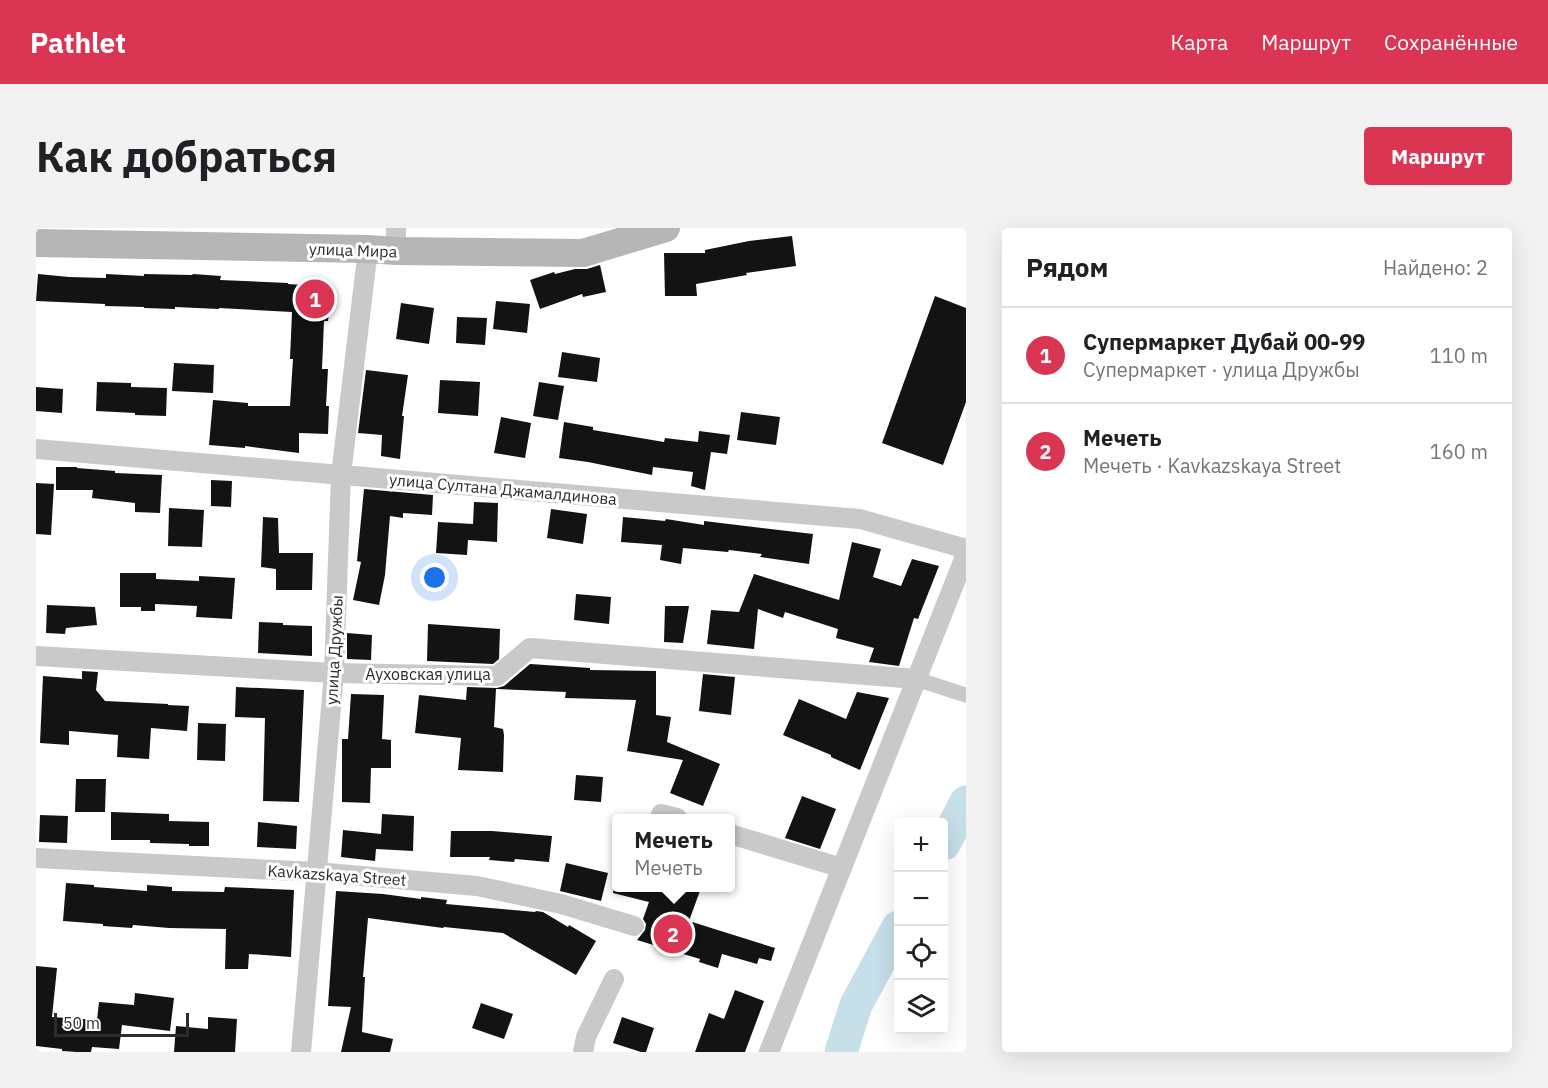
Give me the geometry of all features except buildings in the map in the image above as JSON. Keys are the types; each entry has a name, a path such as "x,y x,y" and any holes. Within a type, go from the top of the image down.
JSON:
{"main road":[{"name":"улица Мира","path":"36,243 368,249 396,240 584,254 666,228"}],"street":[{"name":"улица Дружбы","path":"301,1052 334,673 341,475 368,249"},
{"name":"улица Султана Джамалдинова","path":"36,449 860,519 966,549"},
{"path":"769,1052 920,680 966,554"},
{"name":"Ауховская улица","path":"36,656 334,673 497,676 530,648 920,680"},
{"path":"920,680 966,695"},
{"path":"735,836 842,868"},
{"name":"Kavkazskaya Street","path":"36,858 316,872 477,886 561,904 634,926"},
{"path":"583,1052 586,1036 614,979"}],"waterway":[{"path":"948,836 966,802"},
{"path":"841,1052 856,1005 894,934"}],"place":[{"name":"Супермаркет Дубай 00-99","path":"315,299"},
{"name":"Мечеть","path":"673,934"}]}
